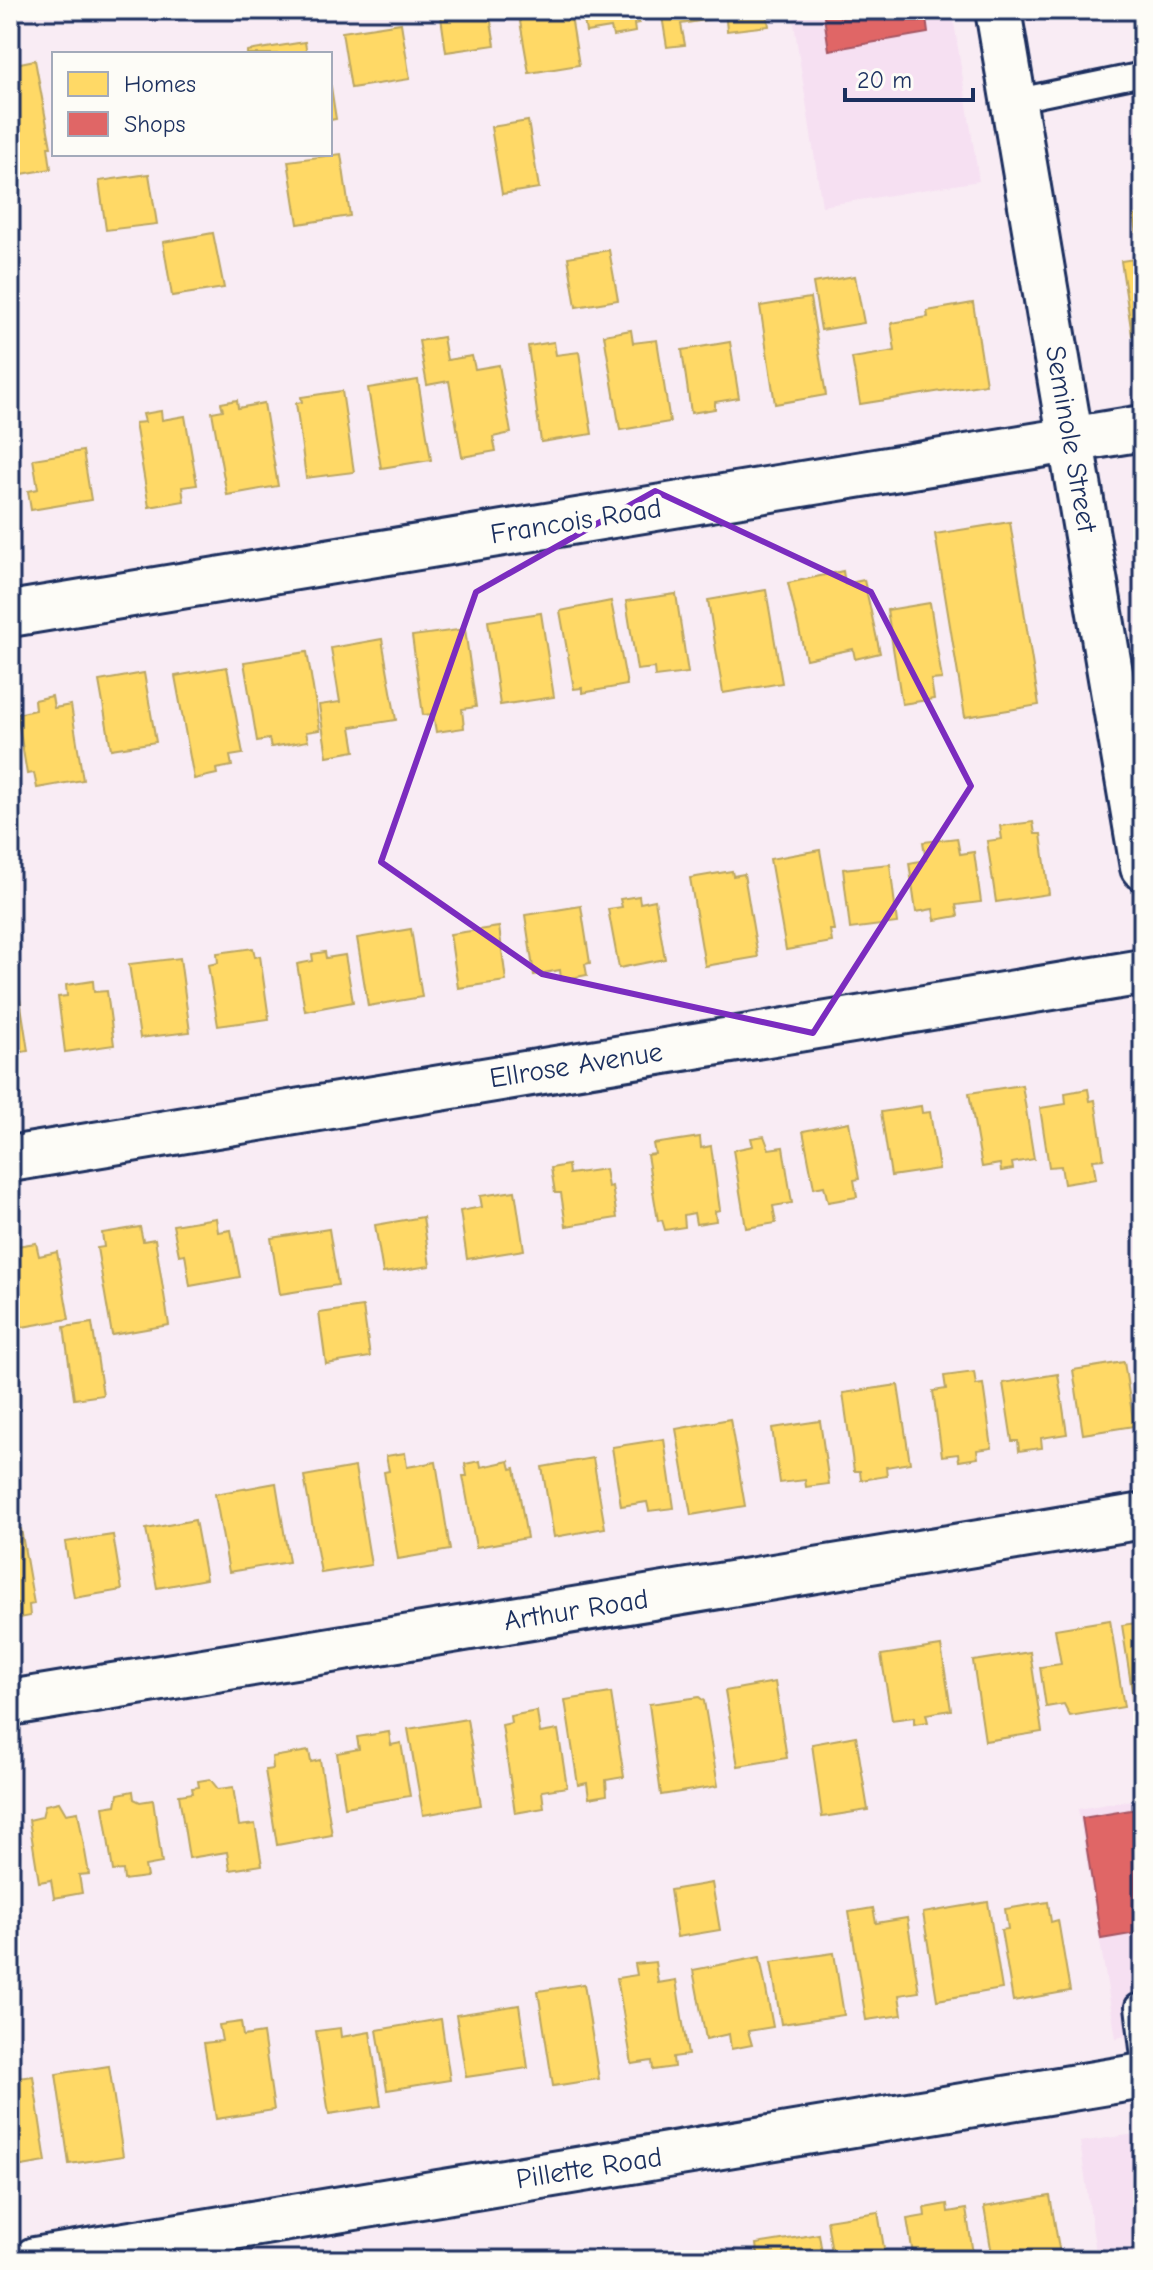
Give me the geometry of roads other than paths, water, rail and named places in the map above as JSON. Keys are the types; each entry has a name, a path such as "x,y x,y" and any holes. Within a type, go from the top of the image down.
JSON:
{"street":[{"name":"Seminole Street","path":"998,10 1143,867"},
{"name":"Francois Road","path":"10,614 1143,428"},
{"name":"Ellrose Avenue","path":"10,1159 1143,972"},
{"name":"Arthur Road","path":"10,1703 1143,1516"},
{"name":"Pillette Road","path":"35,2260 1143,2076"}],"lane":[{"path":"1013,101 1143,74"},
{"path":"1143,2005 1137,2006 1143,2057"}]}
